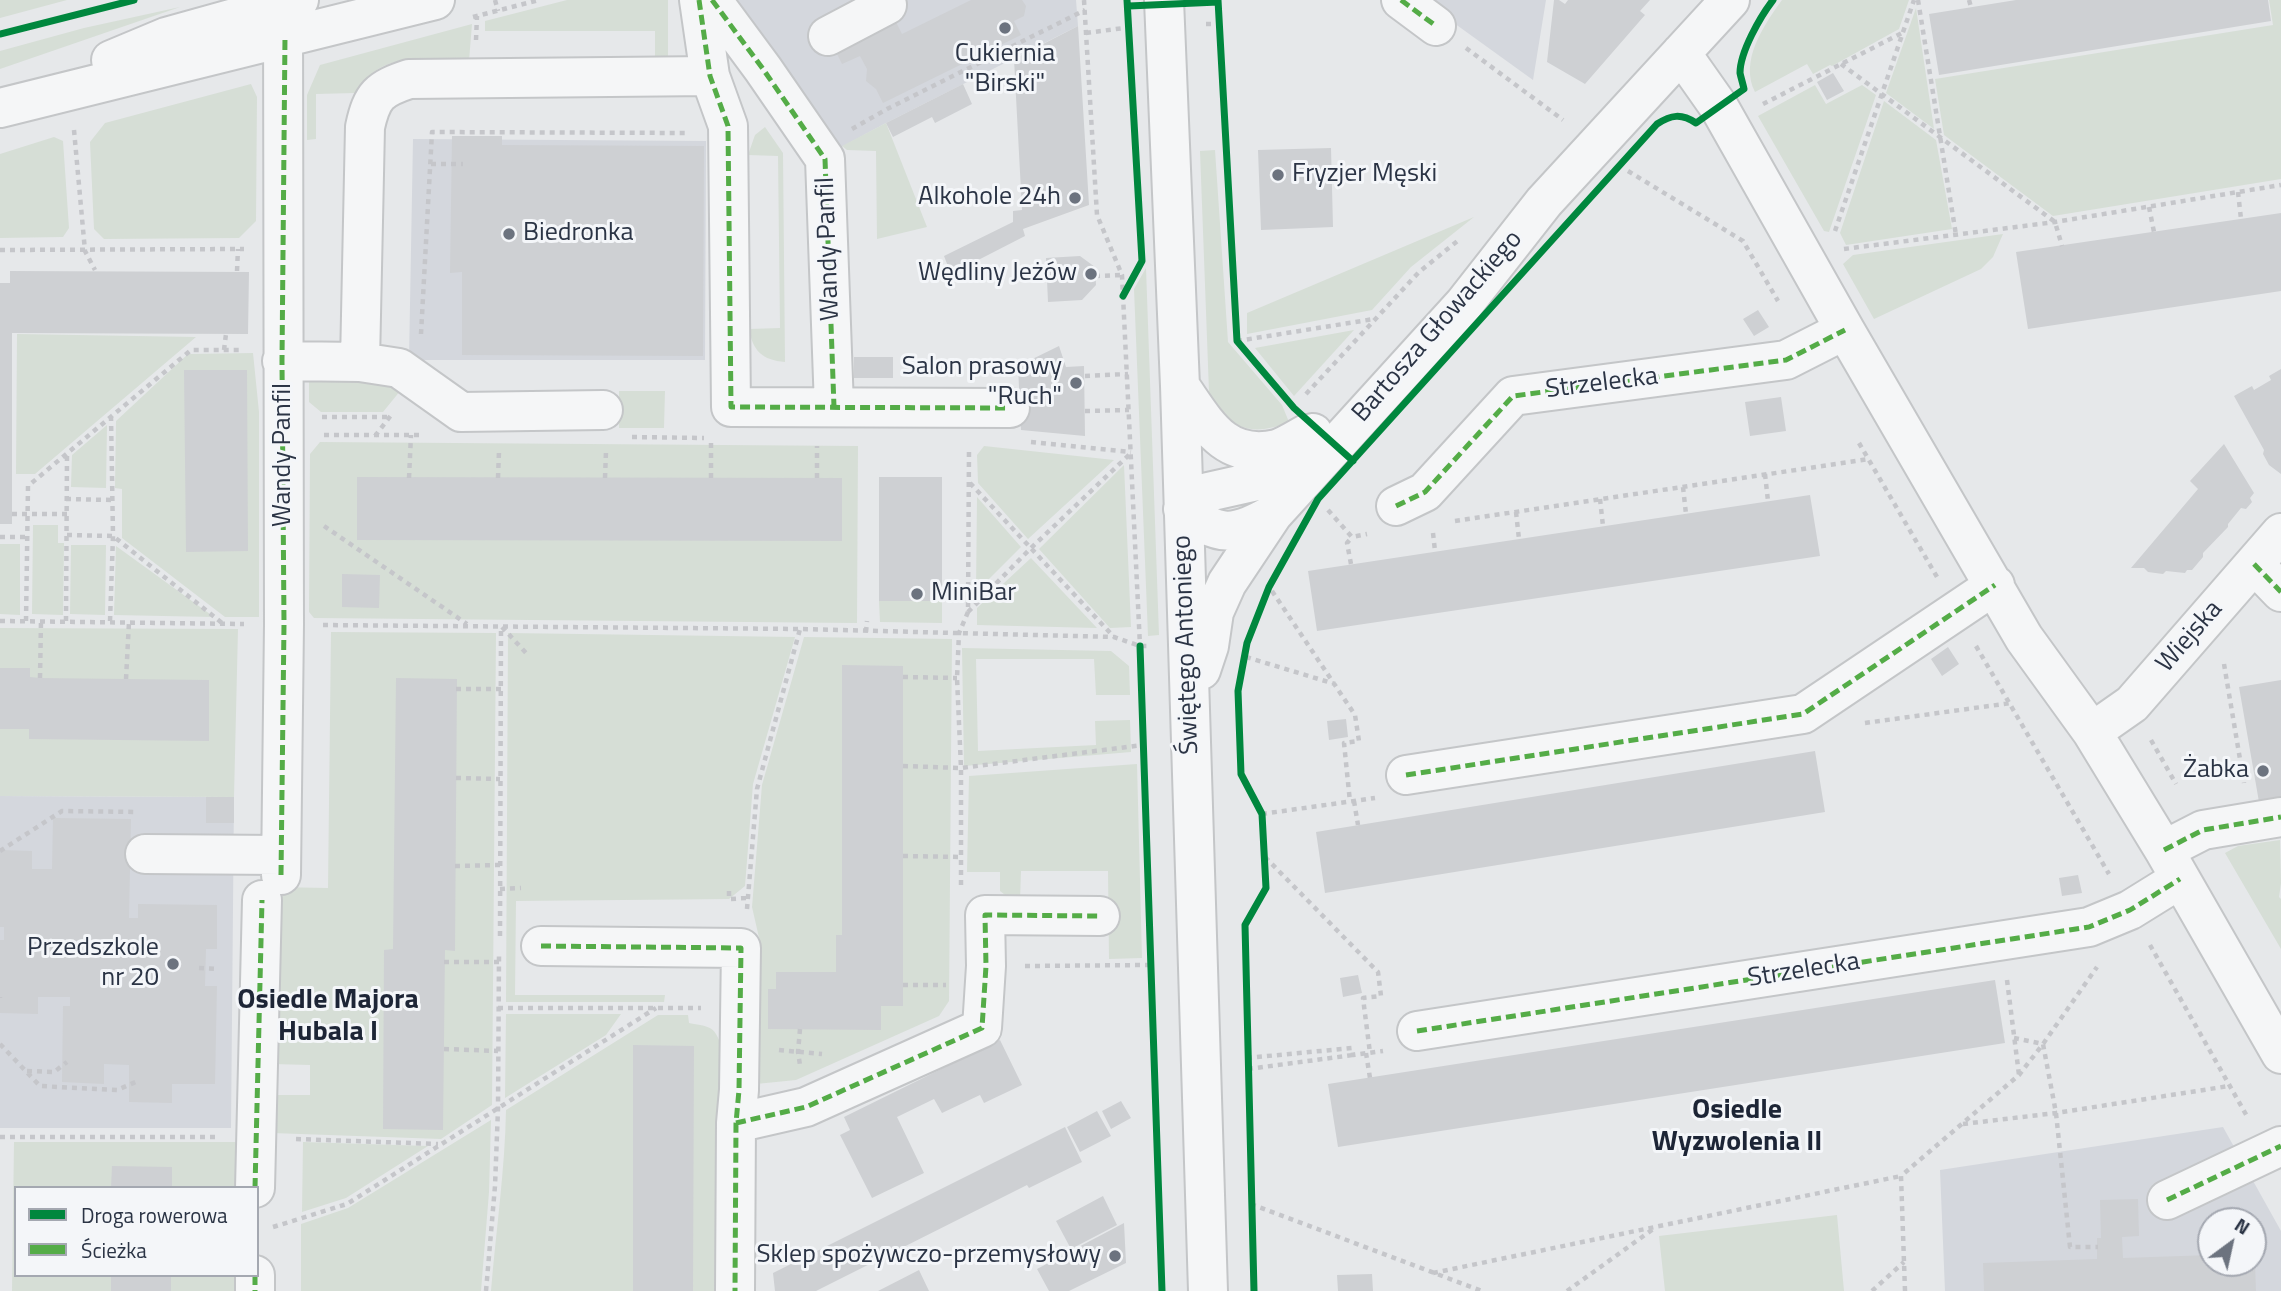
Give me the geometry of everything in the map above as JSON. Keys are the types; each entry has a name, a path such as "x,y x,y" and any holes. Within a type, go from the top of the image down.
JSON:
{"street":[{"path":"0,108 289,14 435,0"},
{"path":"699,0 710,76 728,126 731,407 825,423 1010,408"},
{"name":"Wandy Panfil","path":"712,0 825,159 825,423"},
{"path":"1401,0 1436,26"},
{"name":"Bartosza Głowackiego","path":"1190,701 1209,646 1214,612 1227,583 1273,514 1464,304 1544,202 1730,0"},
{"name":"Świętego Antoniego","path":"1164,2 1180,386 1208,1291"},
{"path":"828,36 887,5"},
{"name":"Wandy Panfil","path":"255,1186 255,1138 275,877 284,625 266,355 289,14"},
{"path":"1681,53 1719,107 2024,638 2092,732 2281,1054"},
{"path":"360,362 365,127 370,106 383,88 409,79 710,76"},
{"name":"Bartosza Głowackiego","path":"1273,514 1246,529 1224,531 1203,525 1183,509 1208,492 1266,478 1287,462 1427,306 1544,202"},
{"name":"Strzelecka","path":"1387,519 1425,492 1513,396 1786,360 1845,330"},
{"path":"266,355 360,362 399,368 461,412 603,410"},
{"path":"1180,386 1221,441 1251,451 1278,449 1317,428"},
{"name":"Wiejska","path":"2092,732 2133,704 2281,533"},
{"path":"2254,564 2281,592"},
{"path":"1406,775 1804,715 1995,585"},
{"name":"Strzelecka","path":"1417,1031 2089,927 2130,910 2203,830 2281,817"},
{"path":"143,838 275,877"},
{"path":"736,1124 806,1107 982,1028 986,966 985,915 1100,916"},
{"path":"541,946 741,948 735,1291"},
{"path":"2167,1200 2281,1146"}],"path":[{"path":"495,0 498,11"},
{"path":"1084,0 1097,215 1122,275 1140,659"},
{"path":"1833,238 1902,32 1916,0"},
{"path":"1916,0 1956,235"},
{"path":"1969,0 1971,7"},
{"path":"1130,41 1129,6 1164,2"},
{"path":"818,149 887,109 1085,10"},
{"path":"1219,13 1220,38"},
{"path":"1436,26 1572,127"},
{"path":"1762,105 1902,32"},
{"path":"1841,64 2055,222 2062,246"},
{"path":"73,123 85,251 94,270"},
{"path":"375,436 418,382 432,132 692,133"},
{"path":"432,164 463,164"},
{"path":"1841,249 2055,222 2281,185"},
{"path":"2238,192 2241,219"},
{"path":"2149,207 2154,232"},
{"path":"237,271 238,249"},
{"path":"0,250 250,249"},
{"path":"1095,276 1122,275"},
{"path":"1123,296 1130,284"},
{"path":"1237,341 1374,319"},
{"path":"1236,328 1237,341 1245,351"},
{"path":"223,350 226,334"},
{"path":"26,621 28,486 191,350 223,350 266,355"},
{"path":"1084,376 1128,374"},
{"path":"1085,411 1129,410"},
{"path":"110,621 113,536 111,416"},
{"path":"316,417 389,417"},
{"path":"817,478 825,423"},
{"path":"409,478 411,435"},
{"path":"968,612 970,436"},
{"path":"711,438 711,478"},
{"path":"498,478 499,450"},
{"path":"605,478 606,450"},
{"path":"66,621 67,452"},
{"path":"961,898 958,633 968,612 1131,452"},
{"path":"1444,523 1869,459"},
{"path":"1765,474 1769,501"},
{"path":"969,482 1114,636"},
{"path":"1683,487 1686,514"},
{"path":"66,499 112,500"},
{"path":"1600,499 1603,526"},
{"path":"1327,509 1352,537"},
{"path":"1516,512 1519,539"},
{"path":"12,514 67,514"},
{"path":"1350,564 1347,543 1352,537 1387,519"},
{"path":"315,520 467,625"},
{"path":"1432,525 1435,551"},
{"path":"67,536 113,536 223,624"},
{"path":"0,537 27,537"},
{"path":"1265,598 1269,587"},
{"path":"1269,587 1355,715 1359,741 1344,743 1357,825"},
{"path":"0,621 800,629 1114,636 1140,646"},
{"path":"40,678 41,621"},
{"path":"866,632 867,621"},
{"path":"126,679 129,622"},
{"path":"501,626 527,654"},
{"path":"500,937 501,626"},
{"path":"741,948 757,789 800,629"},
{"path":"1242,668 1247,643"},
{"path":"2211,667 2224,664 2232,654"},
{"path":"1244,656 1336,684"},
{"path":"2224,664 2245,789"},
{"path":"903,677 957,678"},
{"path":"456,689 502,689"},
{"path":"2146,731 2203,830"},
{"path":"1142,734 1143,759"},
{"path":"903,766 961,768 1143,745"},
{"path":"456,778 500,779"},
{"path":"1257,804 1263,825"},
{"path":"0,850 62,811 140,812 143,838"},
{"path":"1264,846 1265,867"},
{"path":"903,856 961,857"},
{"path":"1265,857 1378,972 1381,996 1363,998 1370,1078"},
{"path":"455,866 500,865"},
{"path":"500,888 521,888"},
{"path":"730,891 729,899 748,898"},
{"path":"486,1291 495,1186 500,949"},
{"path":"1149,951 1150,979"},
{"path":"1433,1272 1901,1176 2019,1075 2104,957"},
{"path":"444,962 499,962"},
{"path":"903,985 961,986 962,966 1150,965"},
{"path":"2007,978 2019,1075"},
{"path":"498,1008 656,1008 740,1027 798,1052 824,1055"},
{"path":"271,1227 347,1204 656,1008"},
{"path":"800,1029 798,1052 802,1073"},
{"path":"2014,1038 2043,1045"},
{"path":"0,1044 40,1086 117,1090 138,1081"},
{"path":"1247,1045 1248,1083"},
{"path":"2043,1045 2056,1113 2070,1247 2098,1247"},
{"path":"444,1049 498,1051"},
{"path":"1248,1069 1353,1055"},
{"path":"26,1071 54,1072 66,1062"},
{"path":"1961,1125 2229,1086"},
{"path":"0,1138 255,1138 439,1144"},
{"path":"1901,1176 1905,1291"},
{"path":"1251,1190 1252,1216"},
{"path":"1251,1204 1482,1291"},
{"path":"1567,1291 1660,1225"},
{"path":"1872,1291 1904,1261"}],"shaded area":[{"path":"0,0 67,0 0,18"},
{"path":"567,0 668,0 668,58 655,61 655,31 485,31 485,21"},
{"path":"735,0 1076,0 1078,26 836,150"},
{"path":"1422,0 1546,0 1533,80"},
{"path":"1782,0 1909,0 1899,29 1832,66 1813,74 1807,64 1755,92 1750,68 1752,56 1761,32"},
{"path":"2269,0 2281,0 2281,179 2053,216 1944,135 1935,79 2273,25"},
{"path":"180,7 0,69 0,51 84,28"},
{"path":"1916,8 1934,129 1886,93"},
{"path":"472,24 469,61 420,59 391,63 366,79 355,93 316,94 316,139 307,140 307,95 320,65"},
{"path":"251,84 257,97 256,221 239,238 104,239 94,229 90,142 105,123"},
{"path":"1815,85 1826,104 1862,85 1876,95 1829,232 1824,231 1758,116"},
{"path":"1884,101 1936,140 1952,229 1846,245 1840,233"},
{"path":"886,123 927,227 877,239 876,151 847,150 842,146"},
{"path":"765,127 783,153 785,362 770,359 760,353 753,343 749,329 780,328 778,156 748,155 755,135"},
{"path":"54,137 63,141 69,228 63,237 0,238 0,154"},
{"path":"413,139 706,141 705,360 409,360"},
{"path":"1215,150 1228,342 1282,405 1289,422 1275,427 1251,429 1232,422 1209,392 1200,151"},
{"path":"1474,217 1411,267 1372,310 1247,334 1247,313"},
{"path":"2003,234 1993,257 1981,269 1874,319 1843,264 1853,255"},
{"path":"1146,268 1159,635 1148,636 1134,289"},
{"path":"1354,330 1294,396 1255,348"},
{"path":"17,334 196,337 35,474 16,474"},
{"path":"253,353 259,412 259,617 225,617 122,538 122,489 115,488 116,421 188,354"},
{"path":"315,378 405,385 383,412 321,412 309,402 309,382"},
{"path":"619,391 665,391 664,428 619,428"},
{"path":"107,425 106,488 71,487 72,455"},
{"path":"320,442 858,446 857,623 314,618 309,612 310,454"},
{"path":"984,446 1114,460 1028,539 978,483 977,455"},
{"path":"1124,465 1131,627 1110,628 1039,549"},
{"path":"977,497 1021,547 976,592"},
{"path":"33,525 58,525 58,543 64,543 63,615 32,614"},
{"path":"0,544 20,544 20,615 0,614"},
{"path":"71,545 106,545 105,615 70,614"},
{"path":"116,546 214,617 114,615"},
{"path":"1031,558 1097,628 977,625 977,608"},
{"path":"879,601 942,601 942,623 880,622"},
{"path":"0,628 238,629 234,797 0,796"},
{"path":"331,632 496,633 492,1105 441,1139 272,1133 271,1095 310,1095 310,1065 272,1064 275,887 328,888"},
{"path":"508,633 795,637 753,784 745,886 729,899 516,901 515,995 665,995 664,1002 506,1002"},
{"path":"804,637 952,639 949,1001 939,1016 796,1080 756,1084 760,942 752,907 762,785"},
{"path":"962,648 1111,651 1129,666 1130,695 1096,695 1094,659 976,659 978,751 1096,745 1095,721 1130,720 1131,752 964,766"},
{"path":"1137,764 1142,958 1109,959 1108,871 1021,871 1020,901 1013,901 1000,891 1000,872 967,872 969,776"},
{"path":"0,796 234,797 231,1128 0,1128"},
{"path":"2280,840 2281,949 2225,853 2238,846"},
{"path":"506,1014 621,1014 606,1035 505,1098"},
{"path":"658,1015 688,1015 689,1023 713,1030 721,1045 720,1291 491,1291 506,1110"},
{"path":"491,1120 489,1192 481,1291 301,1291 301,1224 348,1208"},
{"path":"2223,1127 2281,1231 2281,1291 1945,1291 1940,1170"},
{"path":"14,1142 236,1142 235,1186 14,1186 14,1277 235,1277 235,1291 12,1291"},
{"path":"303,1142 428,1146 346,1198 302,1212"},
{"path":"1837,1215 1844,1291 1665,1291 1659,1236"}],"building":[{"path":"855,0 885,0 902,34 971,0 1022,0 1026,6 1024,16 1014,21 1021,35 883,103 876,89 866,81 867,69 860,56 842,64 819,18"},
{"path":"1554,0 1565,4 1568,0 1650,0 1640,11 1645,15 1585,84 1547,62"},
{"path":"2016,0 2268,0 2271,21 1939,75 1929,14"},
{"path":"1078,26 1089,205 1023,229 1025,236 951,274 944,256 1013,222 1013,211 1022,210 1014,59"},
{"path":"1833,73 1844,91 1827,100 1817,82"},
{"path":"963,84 972,104 935,123 932,117 893,137 886,123"},
{"path":"452,136 502,136 502,145 704,146 703,356 462,355 462,272 450,273"},
{"path":"1331,148 1333,227 1261,230 1258,150"},
{"path":"2281,213 2281,291 2028,329 2016,252"},
{"path":"1080,256 1095,267 1096,285 1082,300 1048,302 1046,258"},
{"path":"10,271 249,272 248,334 12,333 12,524 0,524 0,283 10,283"},
{"path":"1758,310 1769,327 1754,336 1743,319"},
{"path":"1059,346 1066,367 1084,366 1085,436 1021,430 1018,366"},
{"path":"854,357 893,357 893,378 854,378"},
{"path":"2281,369 2281,474 2269,465 2263,454 2264,450 2234,396 2252,386 2254,390 2271,380 2269,376"},
{"path":"184,370 247,370 248,551 186,552"},
{"path":"1781,397 1786,431 1750,436 1745,402"},
{"path":"2224,444 2254,493 2250,498 2252,502 2246,509 2241,508 2192,570 2185,573 2166,571 2163,574 2148,572 2144,568 2131,568 2198,489 2190,481"},
{"path":"357,477 842,478 842,541 357,540"},
{"path":"879,477 942,477 942,601 879,601"},
{"path":"1810,495 1820,556 1317,631 1308,571"},
{"path":"342,574 380,575 379,608 342,607"},
{"path":"1948,647 1959,664 1942,676 1931,659"},
{"path":"842,665 903,666 903,1006 881,1006 881,1030 768,1029 768,989 776,989 776,972 836,972 836,935 842,935"},
{"path":"0,668 30,668 30,677 40,678 209,680 209,741 29,739 29,729 0,729"},
{"path":"396,678 457,679 455,951 445,950 443,1130 383,1129 384,950 393,949"},
{"path":"2281,680 2281,798 2259,802 2239,687"},
{"path":"1346,719 1348,737 1329,740 1327,721"},
{"path":"1815,751 1825,812 1325,893 1316,832"},
{"path":"206,797 234,797 234,823 206,823"},
{"path":"53,818 131,819 129,918 138,918 138,904 217,905 217,949 206,949 205,986 217,986 215,1084 172,1084 172,1103 129,1102 129,1065 104,1064 104,1084 62,1082 63,1006 70,1006 70,997 38,997 38,1014 0,1013 0,940 4,940 4,927 0,927 0,850 32,851 32,869 52,869"},
{"path":"2078,875 2082,893 2062,896 2059,878"},
{"path":"1358,975 1362,993 1343,997 1340,978"},
{"path":"1995,980 2005,1043 1338,1147 1328,1084"},
{"path":"1000,1040 1022,1085 984,1103 980,1095 942,1113 934,1099 897,1117 924,1173 872,1198 840,1135 850,1130 844,1117"},
{"path":"633,1045 694,1046 693,1291 633,1291"},
{"path":"1121,1101 1131,1118 1111,1129 1102,1111"},
{"path":"1097,1111 1111,1136 1080,1152 1067,1127"},
{"path":"1065,1127 1082,1162 1029,1188 1027,1185 816,1291 775,1291 773,1273"},
{"path":"112,1166 172,1167 172,1186 111,1186"},
{"path":"1103,1196 1117,1225 1071,1249 1056,1221"},
{"path":"2138,1199 2139,1236 2122,1237 2123,1258 2197,1255 2197,1277 2256,1277 2256,1291 1984,1291 1983,1263 2097,1259 2097,1238 2101,1238 2100,1200"},
{"path":"1124,1223 1126,1263 1069,1291 1049,1291 1037,1269"},
{"path":"919,1270 929,1291 878,1291"},
{"path":"1372,1274 1373,1291 1338,1291 1337,1275"},
{"path":"111,1277 171,1277 171,1291 111,1291"}],"marked path":[{"path":"699,0 710,76 728,126 731,407 1010,408"},
{"path":"712,0 825,159 834,407"},
{"path":"1401,0 1436,26"},
{"path":"281,875 285,36"},
{"path":"1396,506 1425,492 1513,396 1786,360 1845,330"},
{"path":"2254,564 2281,592"},
{"path":"1406,775 1803,714 1995,585"},
{"path":"2164,850 2203,830 2281,817"},
{"path":"1417,1031 2089,927 2130,910 2180,879"},
{"path":"255,1186 262,900"},
{"path":"736,1123 806,1107 982,1028 986,966 985,915 1100,916"},
{"path":"541,946 741,948 735,1291"},
{"path":"2167,1200 2281,1146"},
{"path":"255,1277 255,1291"}],"cycle path":[{"path":"0,34 134,0"},
{"path":"1123,296 1142,261 1127,0"},
{"path":"1218,0 1237,341 1294,408 1353,461"},
{"path":"1254,1291 1245,925 1266,888 1262,814 1241,774 1238,691 1247,643 1269,587 1318,499 1657,124 1676,116 1696,123 1744,89 1740,73 1743,55 1773,0"},
{"path":"1129,6 1218,2"},
{"path":"1140,646 1162,1291"}],"place":[{"name":"Cukiernia \"Birski\"","path":"1005,28"},
{"name":"Fryzjer Męski","path":"1278,175"},
{"name":"Alkohole 24h","path":"1075,198"},
{"name":"Biedronka","path":"509,234"},
{"name":"Wędliny Jeżów","path":"1091,274"},
{"name":"Salon prasowy \"Ruch\"","path":"1076,383"},
{"name":"MiniBar","path":"917,594"},
{"name":"Żabka","path":"2263,771"},
{"name":"Przedszkole nr 20","path":"173,964"},
{"name":"Sklep spożywczo-przemysłowy","path":"1115,1256"}],"district":[{"name":"Osiedle Majora Hubala I","path":"328,1017"},
{"name":"Osiedle Wyzwolenia II","path":"1737,1127"}]}
